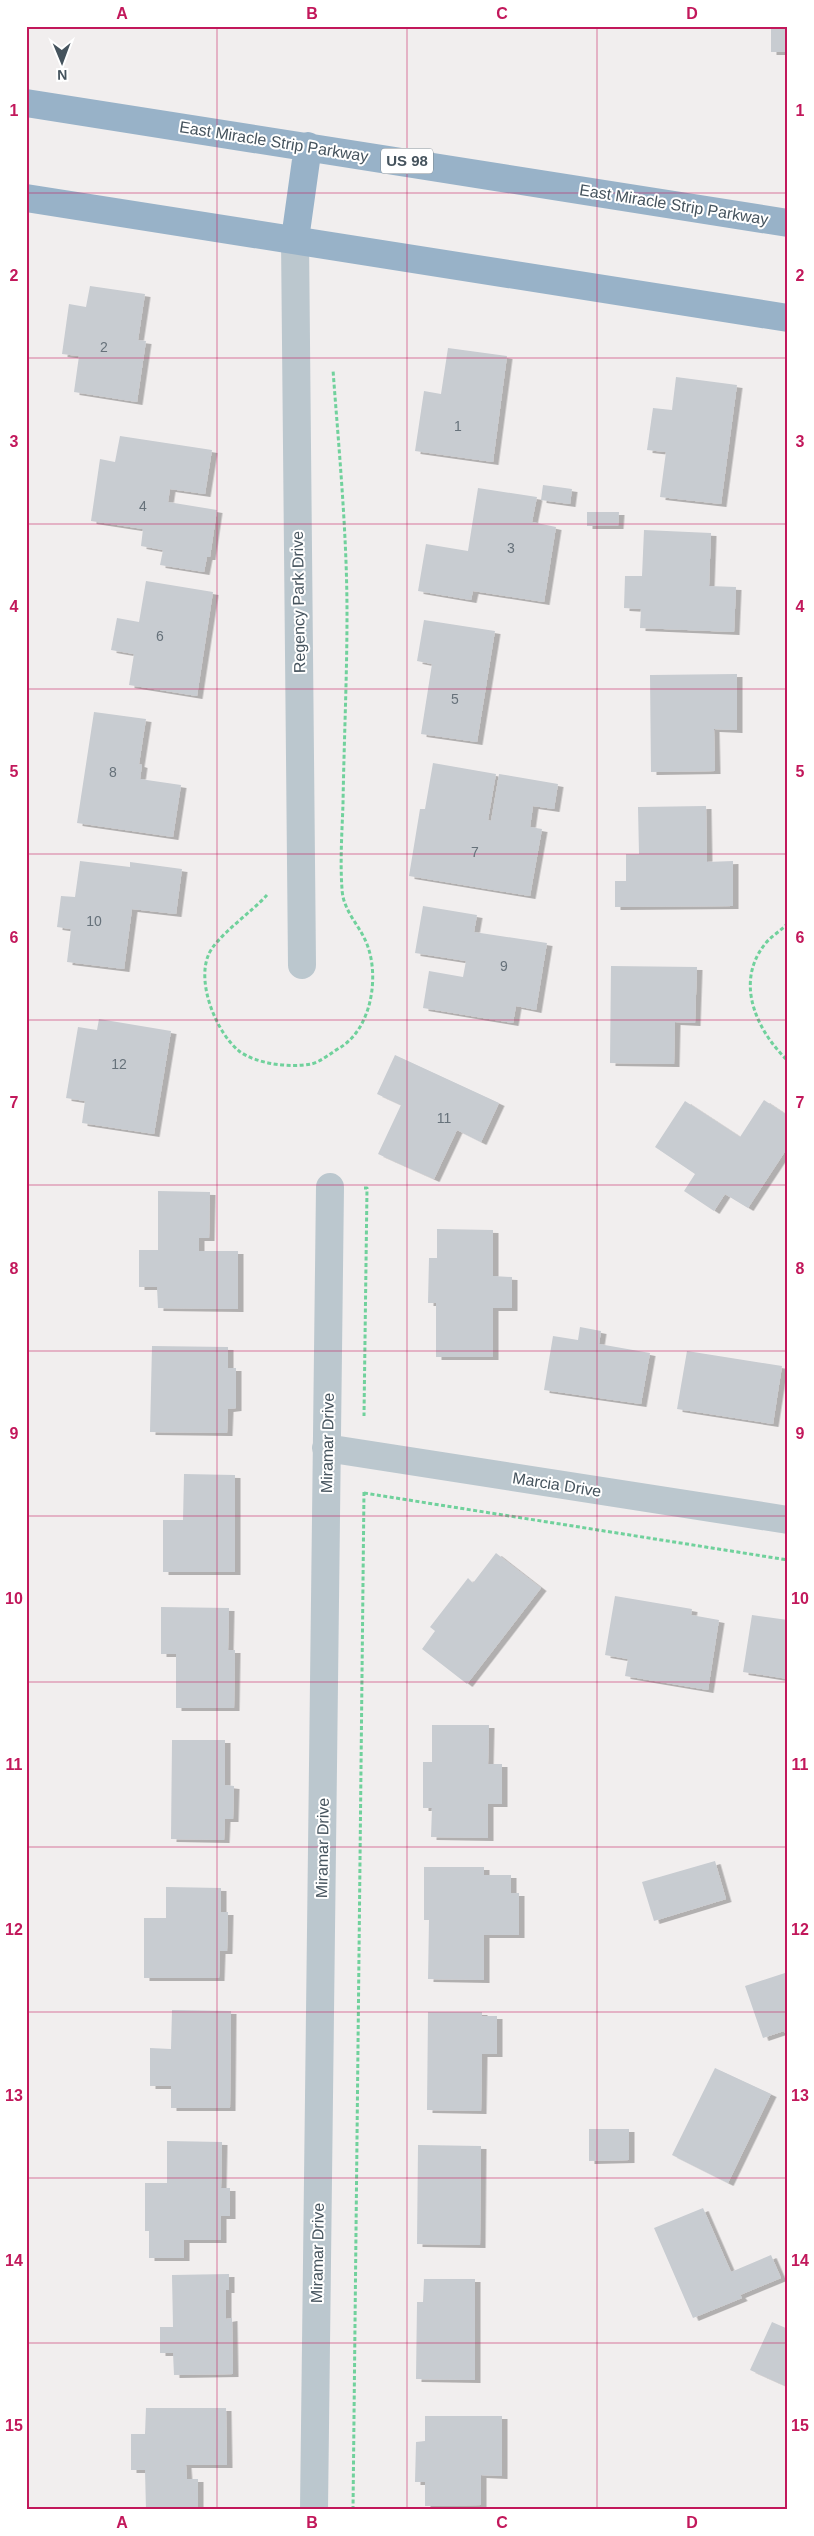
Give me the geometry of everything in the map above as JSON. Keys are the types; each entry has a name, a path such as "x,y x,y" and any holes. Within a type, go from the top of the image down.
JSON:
{"highway":[{"name":"East Miracle Strip Parkway","path":"26,103 788,223"},
{"path":"295,240 308,146"},
{"path":"26,198 788,318"}],"street":[{"name":"Regency Park Drive","path":"295,240 302,965"},
{"name":"Miramar Drive","path":"314,2510 330,1187"},
{"name":"Marcia Drive","path":"326,1448 788,1520"}],"path":[{"path":"788,923 765,944 753,968 749,990 756,1016 770,1044 788,1061"},
{"path":"364,1493 788,1560"}],"building":[{"path":"771,26 788,26 788,52 771,52"},
{"path":"90,286 145,294 138,340 146,341 137,402 74,392 79,356 62,354 69,304 86,307"},
{"path":"448,348 507,356 493,462 415,451 424,391 441,394"},
{"path":"676,377 737,385 721,504 660,497 666,452 647,450 653,408 672,410"},
{"path":"120,436 212,450 205,494 170,489 168,502 217,510 210,557 207,557 204,572 160,565 163,550 141,546 143,529 91,521 100,459 115,462"},
{"path":"543,485 572,489 570,504 541,500"},
{"path":"478,488 537,497 532,522 556,527 544,602 473,591 471,600 418,591 426,544 468,551"},
{"path":"587,512 619,512 618,526 587,526"},
{"path":"644,530 711,533 709,586 736,587 734,632 640,628 641,609 624,608 625,576 642,576"},
{"path":"146,581 213,592 197,696 129,685 134,654 111,650 117,618 139,622"},
{"path":"424,620 495,631 477,742 421,734 432,664 417,661"},
{"path":"737,674 737,730 714,729 715,771 651,772 650,675"},
{"path":"94,712 146,719 139,764 142,765 140,779 181,785 173,837 77,823"},
{"path":"433,763 496,774 488,820 491,821 499,774 558,784 554,809 533,806 530,827 542,829 530,896 409,876 420,809 425,809"},
{"path":"706,806 707,862 733,861 733,906 615,907 615,881 626,881 626,854 639,854 638,807"},
{"path":"80,861 130,867 130,862 182,869 176,914 132,909 124,969 67,962 71,929 57,927 61,896 75,897"},
{"path":"423,906 477,915 474,932 547,943 536,1010 516,1006 513,1023 423,1008 429,971 463,977 466,961 415,953"},
{"path":"611,966 697,967 695,1023 675,1022 674,1064 610,1063"},
{"path":"99,1019 171,1031 154,1134 82,1123 85,1101 66,1098 78,1027 97,1030"},
{"path":"395,1055 499,1103 481,1142 457,1130 434,1179 378,1154 401,1105 377,1094"},
{"path":"764,1100 788,1116 788,1147 748,1208 725,1194 714,1211 684,1191 695,1174 655,1147 685,1101 740,1137"},
{"path":"158,1191 210,1192 209,1238 199,1238 199,1251 238,1251 238,1309 158,1308 157,1287 139,1287 139,1250 158,1250"},
{"path":"437,1229 493,1230 493,1276 512,1277 512,1308 493,1308 493,1357 436,1357 436,1303 428,1303 429,1258 437,1258"},
{"path":"580,1327 601,1331 599,1344 650,1353 641,1404 544,1390 553,1336 578,1340"},
{"path":"152,1346 228,1347 228,1368 236,1368 236,1408 228,1409 227,1433 150,1432"},
{"path":"687,1351 782,1366 773,1424 677,1409"},
{"path":"184,1474 235,1475 235,1572 163,1572 163,1520 183,1520"},
{"path":"496,1553 541,1588 467,1684 422,1649 435,1631 430,1627 468,1578 473,1583"},
{"path":"615,1596 692,1609 691,1615 719,1620 708,1690 625,1676 628,1659 605,1655"},
{"path":"161,1607 229,1608 228,1650 235,1650 234,1708 176,1708 176,1654 161,1654"},
{"path":"752,1615 788,1620 788,1679 743,1672"},
{"path":"432,1725 489,1725 488,1764 502,1764 502,1804 488,1804 488,1838 431,1837 432,1808 423,1808 423,1762 432,1762"},
{"path":"172,1740 225,1740 225,1785 234,1786 233,1819 225,1819 224,1840 171,1839"},
{"path":"715,1861 726,1899 654,1921 642,1882"},
{"path":"424,1867 484,1867 484,1875 511,1875 511,1893 519,1893 519,1935 484,1935 484,1980 428,1979 429,1920 424,1920"},
{"path":"166,1887 221,1888 221,1912 228,1912 227,1951 220,1951 219,1978 144,1978 144,1918 166,1918"},
{"path":"788,1972 788,2039 784,2031 763,2038 745,1986"},
{"path":"172,2010 231,2011 230,2108 171,2108 171,2086 150,2086 150,2048 171,2049"},
{"path":"428,2012 482,2012 482,2016 497,2016 497,2054 482,2054 481,2111 427,2110"},
{"path":"715,2068 771,2094 728,2183 672,2155"},
{"path":"589,2129 629,2129 629,2160 589,2161"},
{"path":"167,2141 222,2142 221,2188 230,2188 230,2216 221,2216 221,2240 184,2240 184,2258 149,2258 149,2231 145,2231 145,2183 167,2183"},
{"path":"418,2145 481,2146 480,2245 417,2244"},
{"path":"703,2208 731,2272 771,2255 781,2278 740,2295 742,2298 693,2318 654,2228"},
{"path":"229,2274 229,2290 226,2290 226,2319 232,2318 233,2374 174,2375 173,2353 160,2353 160,2327 173,2327 172,2275"},
{"path":"424,2279 475,2279 475,2380 416,2379 417,2302 423,2302"},
{"path":"772,2322 788,2329 788,2387 750,2370"},
{"path":"146,2408 226,2408 227,2465 186,2465 187,2479 198,2479 198,2510 146,2510 145,2470 131,2470 131,2434 145,2434"},
{"path":"425,2416 502,2416 502,2476 481,2475 481,2505 425,2506 425,2482 415,2482 416,2442 425,2441"}]}
